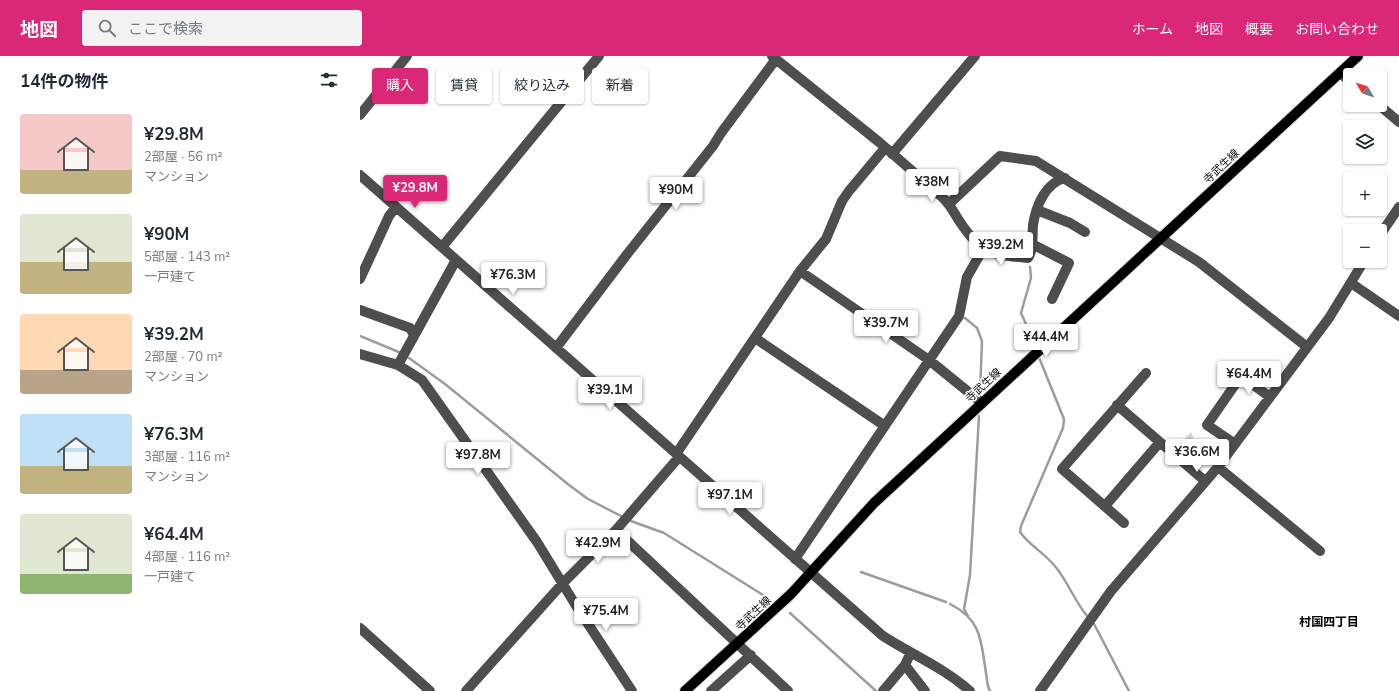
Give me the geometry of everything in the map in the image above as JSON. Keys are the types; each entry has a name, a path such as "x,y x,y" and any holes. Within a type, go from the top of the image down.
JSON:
{"main road":[{"name":"寺武生線","path":"685,691 811,573 874,503 1358,56"}],"street":[{"path":"360,115 407,56"},
{"path":"466,691 563,583 616,530 678,455 800,272 826,239 842,201 975,56"},
{"path":"556,348 713,146 721,132 774,57 889,151 949,204 968,234 983,249 998,255 1028,258 1032,252 1033,224 1037,210 1048,188 1056,180 1065,178"},
{"path":"442,247 594,58"},
{"path":"1387,112 1399,122"},
{"path":"949,204 1000,156 1036,161 1199,262 1307,347"},
{"path":"360,175 883,636 910,654 936,665 970,691"},
{"path":"361,275 389,216 396,207"},
{"path":"1387,225 1399,207"},
{"path":"1037,210 1070,223 1085,232"},
{"path":"1032,244 1069,263 1052,299"},
{"path":"795,559 930,360 960,313 967,277 983,249"},
{"path":"398,365 456,260"},
{"path":"1040,691 1111,591 1235,444 1329,318 1360,268"},
{"path":"800,272 930,360 982,403"},
{"path":"1351,283 1399,316"},
{"path":"360,310 410,328 414,335"},
{"path":"755,338 885,426"},
{"path":"360,354 398,365 422,380 489,472 563,583 632,691"},
{"path":"1124,523 1062,469 1146,373"},
{"path":"1235,444 1207,425 1242,376 1270,396"},
{"path":"1117,406 1205,481"},
{"path":"1105,506 1160,442"},
{"path":"1218,466 1320,551"},
{"path":"616,530 788,691"},
{"path":"360,628 430,691"},
{"path":"886,690 905,665 910,654"},
{"path":"712,691 751,655"},
{"path":"905,665 925,691"}],"shaded area":[{"path":"1191,432 1202,460 1196,467 1175,449"}],"waterway":[{"path":"1030,267 1031,278 1021,313 1036,346"},
{"path":"965,318 977,328 982,341 980,395"},
{"path":"360,336 401,353"},
{"path":"1038,355 1064,419 1063,428 1021,526 1020,532 1059,571 1088,617"},
{"path":"409,358 445,384 569,485 588,499 621,516"},
{"path":"968,616 964,609 970,575 979,416"},
{"path":"631,521 664,533 763,595"},
{"path":"861,572 946,602"},
{"path":"950,604 961,610 974,624 978,632 990,691"},
{"path":"790,613 876,691"},
{"path":"1094,624 1129,691"}],"district":[{"name":"村国四丁目","path":"1329,622"}]}
